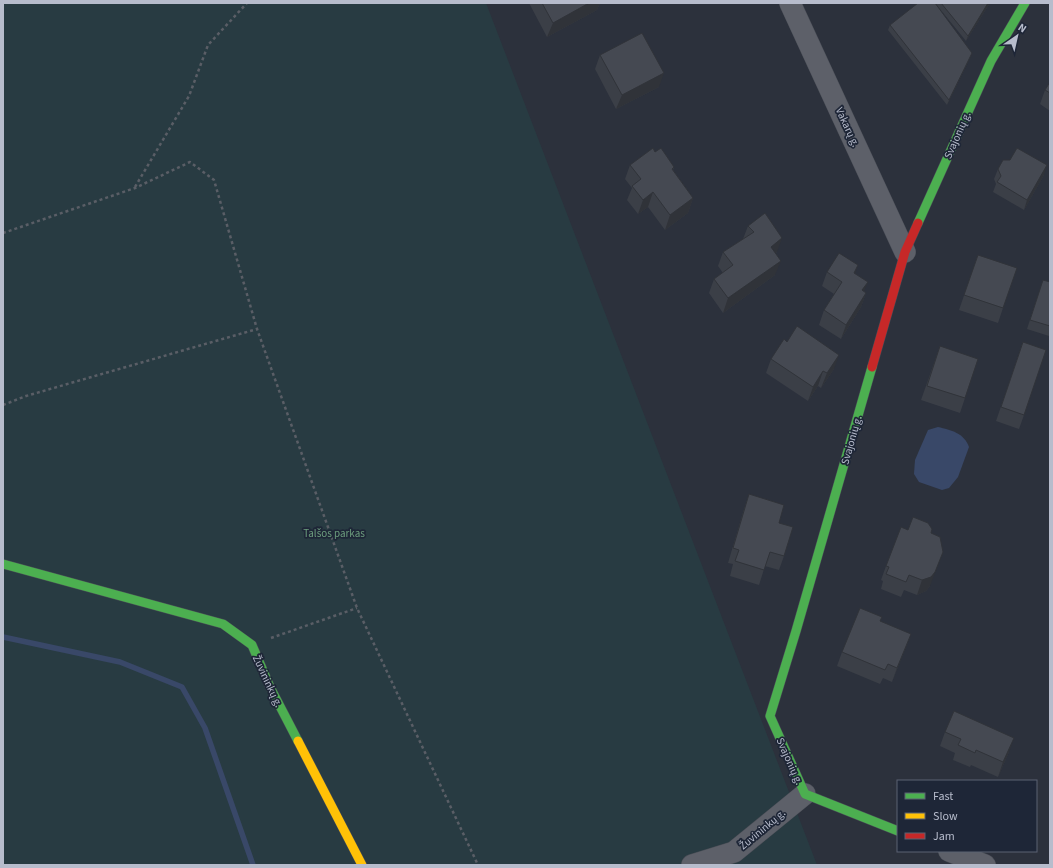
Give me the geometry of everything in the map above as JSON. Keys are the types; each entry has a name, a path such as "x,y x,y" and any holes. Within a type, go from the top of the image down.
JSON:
{"street":[{"name":"Vakarų g.","path":"790,3 905,252"},
{"name":"Svajonių g.","path":"897,831 805,794 770,716 796,631 905,252 991,61 1025,3"},
{"name":"Žuvininkų g.","path":"3,564 223,624 252,645 270,687 362,865"},
{"name":"Žuvininkų g.","path":"692,865 734,852 805,794"},
{"path":"952,852 983,865"}],"path":[{"path":"135,188 189,96 208,45 247,3"},
{"path":"3,233 135,188 190,162 214,180 257,329 357,608 478,865"},
{"path":"3,405 26,396 257,329"},
{"path":"252,645 357,608"}],"green space":[{"name":"Talšos parkas","path":"3,3 486,3 817,865 3,865"}],"water":[{"path":"938,427 960,435 967,442 969,447 958,477 949,488 942,490 919,482 914,474 915,460 928,430"}],"building":[{"path":"542,3 589,3 553,23"},
{"path":"918,3 935,3 972,53 949,100 890,25"},
{"path":"941,3 988,3 968,36"},
{"path":"642,33 664,73 622,95 600,55"},
{"path":"1050,82 1050,93 1045,90"},
{"path":"653,148 655,152 661,148 674,167 672,169 693,198 670,215 653,192 643,200 632,186 641,179 630,165"},
{"path":"1017,148 1047,165 1027,200 997,182 1001,176 998,169 1003,160 1010,160"},
{"path":"765,213 782,238 771,247 781,261 728,298 714,279 733,265 723,252 754,232 748,226"},
{"path":"839,253 858,265 854,273 868,282 862,290 866,293 846,325 824,310 842,282 827,272"},
{"path":"978,255 1017,268 1003,308 964,295"},
{"path":"1043,280 1050,282 1050,326 1030,320"},
{"path":"797,326 839,355 827,373 823,371 813,387 771,359 784,339 787,342"},
{"path":"1023,342 1046,350 1024,415 1001,407"},
{"path":"940,346 978,359 965,398 927,386"},
{"path":"749,494 784,505 779,523 793,527 784,556 770,552 764,570 735,561 739,550 733,548"},
{"path":"913,517 928,523 932,529 931,533 940,537 943,552 935,572 931,577 922,580 909,575 906,582 886,574 889,567 886,566 901,527 908,530"},
{"path":"860,608 882,617 880,621 911,634 897,668 888,664 885,670 842,652"},
{"path":"954,711 1014,738 1003,762 976,750 975,753 958,745 961,739 945,732"}],"waterway":[{"path":"3,637 120,662 182,687 205,728 253,865"}],"traffic: fast":[{"path":"918,223 991,61 1025,3"},
{"path":"872,367 770,716 805,794 897,831"},
{"path":"3,564 223,624 252,645 270,687 298,741"}],"traffic: slow":[{"path":"298,741 362,865"}],"traffic: jam":[{"path":"872,367 905,252 918,223"}]}
